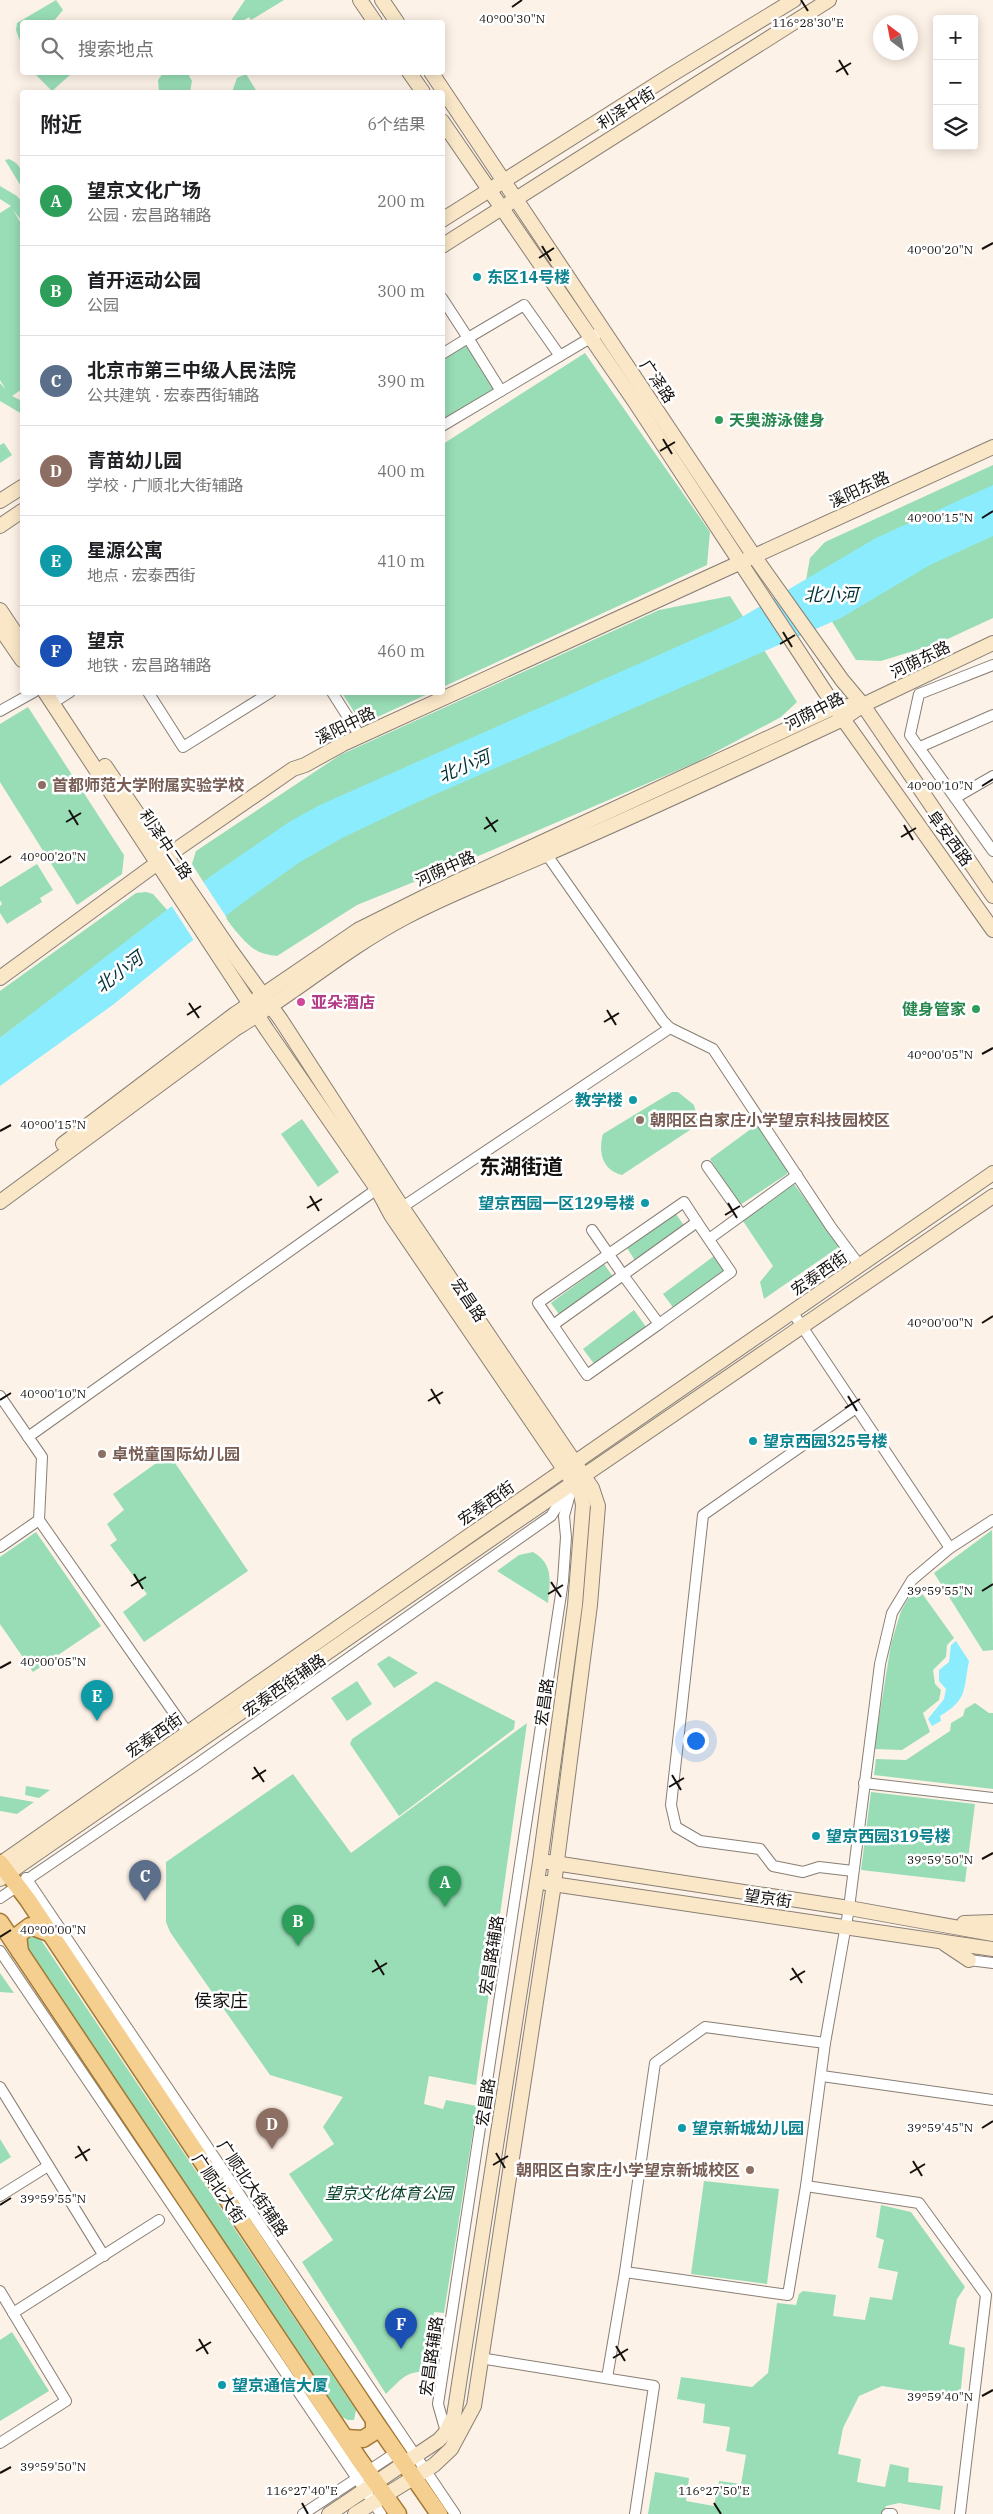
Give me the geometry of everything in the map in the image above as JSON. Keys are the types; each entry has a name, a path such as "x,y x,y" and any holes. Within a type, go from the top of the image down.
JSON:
{"main road":[{"name":"广顺北大街","path":"7,1872 49,1932 374,2420 415,2464 440,2514"},
{"name":"广顺北大街","path":"0,1922 345,2438 370,2486 390,2513"},
{"path":"20,1953 18,1935 30,1926 49,1932"},
{"path":"345,2438 363,2439 374,2432 374,2420"}],"street":[{"path":"360,0 374,20"},
{"path":"382,0 396,20"},
{"name":"利泽中街","path":"445,218 794,0"},
{"name":"利泽中街","path":"445,244 829,0"},
{"path":"411,75 422,90"},
{"name":"广泽路","path":"433,75 443,90"},
{"name":"广泽路","path":"445,93 516,199 597,334 741,563 839,713"},
{"name":"广泽路","path":"445,126 501,208 597,334 754,556 863,705"},
{"path":"445,303 502,391"},
{"path":"445,352 524,305 560,356"},
{"path":"445,424 597,334"},
{"name":"溪阳东路","path":"741,563 993,447"},
{"path":"0,501 20,487"},
{"path":"0,526 20,512"},
{"name":"溪阳中路","path":"0,978 162,860 293,769 305,765 360,736 741,563"},
{"path":"0,610 20,640"},
{"path":"0,628 20,657"},
{"name":"河荫东路","path":"863,705 993,643"},
{"path":"993,665 919,694 910,735 993,851"},
{"path":"0,711 29,695"},
{"name":"利泽中二路","path":"47,695 212,934 254,1010"},
{"name":"利泽中二路","path":"61,695 162,860"},
{"path":"150,695 183,747 265,695"},
{"path":"334,695 360,736"},
{"name":"河荫中路","path":"267,1001 337,943 394,911 839,713 863,705"},
{"name":"阜安西路","path":"863,705 993,896"},
{"name":"河荫中路","path":"0,1193 267,1001 379,932 440,901 547,855 839,713"},
{"name":"阜安西路","path":"839,713 993,930"},
{"path":"920,747 993,715"},
{"path":"955,798 993,776"},
{"path":"547,855 670,1028 713,1049 860,1266"},
{"name":"利泽中二路","path":"212,934 267,1001"},
{"name":"宏昌路","path":"267,1001 363,1144 396,1211"},
{"name":"河荫中路","path":"0,1202 235,1028 254,1010"},
{"name":"宏昌路","path":"254,1010 377,1188 396,1211 578,1479 596,1496 597,1518 590,1605 557,1863 474,2406 451,2449 415,2464"},
{"path":"396,1211 670,1028"},
{"path":"707,1166 741,1214"},
{"name":"宏泰西街","path":"7,1872 188,1733 569,1466 993,1173"},
{"path":"709,1239 797,1175"},
{"path":"28,1437 377,1188"},
{"name":"宏泰西街","path":"7,1872 993,1196"},
{"path":"684,1202 709,1239 731,1272 587,1375 538,1303 684,1202"},
{"path":"553,1325 698,1222"},
{"path":"592,1230 659,1324"},
{"path":"793,1313 950,1548"},
{"path":"0,1396 42,1457 40,1520 188,1733"},
{"path":"854,1871 819,1867 803,1872 773,1866 760,1849 700,1841 676,1827 671,1805 703,1515 856,1408"},
{"name":"宏昌路","path":"415,2464 446,2432 454,2416 540,1862 575,1604 583,1517 578,1479"},
{"name":"宏泰西街辅路","path":"0,1898 7,1872 190,1769 551,1516 578,1479"},
{"name":"宏昌路辅路","path":"446,2432 438,2404 563,1581 566,1537 564,1516 578,1479"},
{"path":"0,1547 40,1520"},
{"path":"625,2272 788,2295 806,2186 825,2043 849,1908 880,1664 892,1613 912,1580 950,1548 993,1520"},
{"path":"864,1783 993,1798"},
{"name":"望京街","path":"540,1862 557,1863 849,1908 993,1934"},
{"name":"广顺北大街辅路","path":"7,1872 415,2464 455,2514"},
{"name":"望京街","path":"537,1882 993,1949"},
{"path":"941,1925 993,1922"},
{"path":"938,1940 969,1960 993,1963"},
{"path":"0,1951 370,2486"},
{"path":"607,2378 625,2272 655,2064 705,2027 825,2043"},
{"path":"822,2076 993,2100"},
{"path":"0,2088 104,2256"},
{"path":"0,2196 48,2166"},
{"path":"806,2186 919,2204 986,2295 960,2514"},
{"path":"13,2313 159,2220"},
{"path":"0,2291 66,2401 0,2443"},
{"path":"480,2358 654,2386 635,2514"},
{"path":"303,2514 370,2486 415,2464"},
{"path":"329,2514 370,2486"},
{"path":"355,2514 370,2486"},
{"path":"887,2514 892,2514"}],"green space":[{"path":"56,0 63,10 55,20 22,20"},
{"path":"245,0 284,0 251,20 249,17 244,20 231,20"},
{"path":"20,21 20,41 16,30 17,23"},
{"path":"36,75 70,75 53,90"},
{"path":"162,75 189,75 192,81 190,90 159,90 158,80"},
{"path":"247,75 256,90 233,90 237,78"},
{"path":"5,160 14,161 20,167 20,185"},
{"path":"0,186 20,200 20,219 13,210 20,222 20,390 12,396 20,400 20,413 0,401 0,383 6,390 0,380 0,213 11,206 0,199"},
{"path":"467,340 499,390 445,422 445,355"},
{"path":"585,353 710,532 707,565 445,686 445,443"},
{"path":"4,443 12,455 0,463 0,445"},
{"path":"993,465 993,618 939,643 881,661 856,660 806,580 810,558 825,542"},
{"path":"730,596 797,702 781,717 697,762 483,854 357,905 277,956 255,950 241,937 225,917 192,864 196,851 340,755 659,610"},
{"path":"343,695 426,695 362,724"},
{"path":"28,707 124,855 122,874 77,905 0,782 0,724"},
{"path":"37,864 53,890 40,898 42,902 7,924 0,913 0,906 2,904 0,900 0,887"},
{"path":"146,892 153,894 168,911 0,1038 0,991 136,893"},
{"path":"672,1092 678,1092 694,1105 699,1124 622,1175 615,1173 606,1165 603,1159 601,1147 603,1134"},
{"path":"302,1119 339,1172 318,1187 281,1134"},
{"path":"759,1123 788,1167 787,1174 740,1205 710,1159"},
{"path":"794,1184 840,1246 764,1299 760,1282 773,1266 743,1221"},
{"path":"676,1214 685,1227 636,1262 627,1248"},
{"path":"714,1256 727,1272 675,1310 663,1294"},
{"path":"604,1264 614,1278 561,1317 551,1303"},
{"path":"634,1310 646,1327 595,1365 583,1349"},
{"path":"169,1454 248,1571 144,1642 123,1612 147,1594 110,1545 117,1540 107,1524 124,1510 113,1494"},
{"path":"992,1530 993,1650 983,1651 934,1573"},
{"path":"36,1532 101,1626 33,1672 0,1624 0,1557"},
{"path":"533,1552 540,1557 548,1568 550,1581 548,1603 497,1571 519,1555"},
{"path":"916,1585 954,1638 947,1645 946,1657 933,1670 935,1684 941,1690 939,1700 923,1713 930,1732 902,1750 874,1749 891,1644 901,1611"},
{"path":"389,1656 418,1673 394,1688 377,1664"},
{"path":"357,1681 372,1704 347,1721 331,1698"},
{"path":"436,1681 515,1721 514,1729 399,1816 350,1744 352,1739"},
{"path":"975,1703 989,1713 993,1713 993,1789 874,1775 876,1759 906,1760 950,1731 951,1723 963,1716 965,1709"},
{"name":"望京文化体育公园","path":"527,1723 476,2085 429,2076 424,2104 443,2109 446,2100 477,2106 444,2313 434,2312 430,2342 438,2344 432,2372 411,2373 386,2394 302,2262 333,2240 289,2174 334,2144 323,2127 343,2097 270,2075 170,1932 166,1922 166,1862 293,1774 351,1853"},
{"path":"26,1786 50,1790 39,1798 25,1795"},
{"path":"871,1792 975,1804 965,1882 861,1870"},
{"path":"0,1796 34,1802 17,1814 0,1811"},
{"path":"25,1932 37,1934 356,2410 354,2420 342,2417 23,1943"},
{"path":"0,1973 14,1993 0,1992"},
{"path":"0,2139 11,2157 0,2164"},
{"path":"704,2181 779,2189 767,2284 691,2274"},
{"path":"881,2205 911,2212 965,2287 957,2299 949,2344 965,2348 960,2398 882,2386 859,2396 843,2428 838,2454 861,2459 857,2482 885,2487 890,2464 909,2468 908,2482 943,2486 940,2510 899,2503 886,2506 883,2514 648,2514 655,2472 689,2478 686,2501 714,2506 719,2481 741,2484 746,2455 726,2451 730,2427 703,2423 705,2404 677,2399 681,2377 752,2387 768,2373 777,2303 796,2305 799,2294 803,2291 836,2295 833,2316 865,2320 870,2297 892,2300 898,2272 878,2268 884,2240 876,2237"},
{"path":"12,2332 49,2391 0,2421 0,2340"}],"water":[{"name":"北小河","path":"993,485 993,536 930,565 841,618 422,800 342,838 300,862 244,902 188,944 114,1004 0,1086 0,1038 211,876 289,822 320,805 735,621 876,538"},
{"path":"956,1641 969,1661 965,1687 956,1704 940,1716 941,1721 932,1726 928,1719 944,1699 946,1689 939,1681 939,1670 949,1662 951,1645"}],"pier":[{"path":"202,880 227,918 195,942 171,905"}],"place":[{"name":"东区14号楼","path":"477,277"},
{"name":"天奥游泳健身","path":"719,420"},
{"name":"首都师范大学附属实验学校","path":"42,785"},
{"name":"亚朵酒店","path":"301,1002"},
{"name":"健身管家","path":"976,1009"},
{"name":"教学楼","path":"633,1100"},
{"name":"朝阳区白家庄小学望京科技园校区","path":"640,1120"},
{"name":"望京西园一区129号楼","path":"645,1203"},
{"name":"望京西园325号楼","path":"753,1441"},
{"name":"卓悦童国际幼儿园","path":"102,1454"},
{"name":"星源公寓","path":"97,1721"},
{"name":"望京西园319号楼","path":"816,1836"},
{"name":"北京市第三中级人民法院","path":"145,1901"},
{"name":"望京文化广场","path":"445,1907"},
{"name":"首开运动公园","path":"298,1946"},
{"name":"望京新城幼儿园","path":"682,2128"},
{"name":"青苗幼儿园","path":"272,2149"},
{"name":"朝阳区白家庄小学望京新城校区","path":"750,2170"},
{"name":"望京","path":"401,2349"},
{"name":"望京通信大厦","path":"222,2385"}],"district":[{"name":"东湖街道","path":"521,1166"},
{"name":"侯家庄","path":"221,2000"}]}
